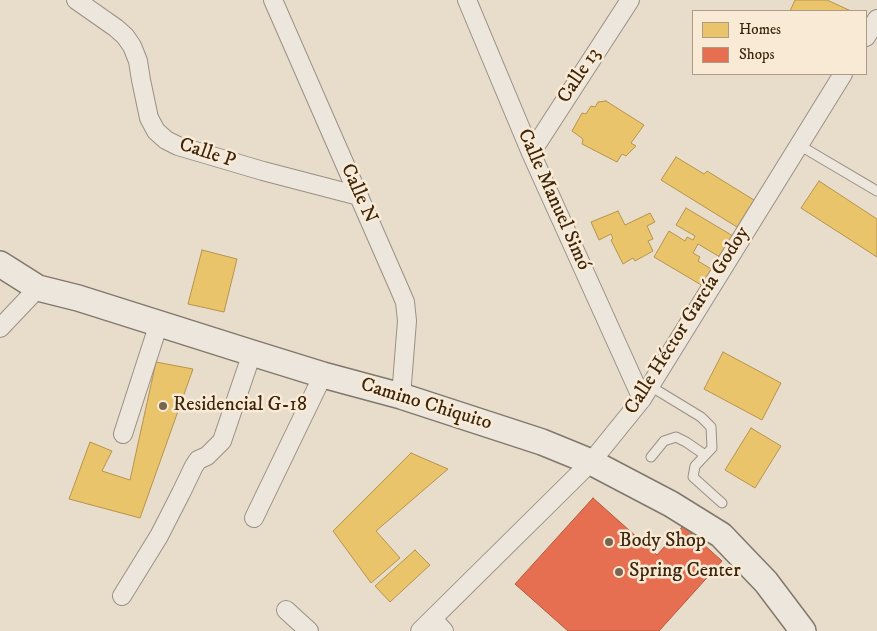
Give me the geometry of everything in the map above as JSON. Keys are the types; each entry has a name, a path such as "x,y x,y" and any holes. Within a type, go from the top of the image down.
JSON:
{"main road":[{"name":"Camino Chiquito","path":"0,264 38,288 78,298 252,354 401,396 542,442 591,462 671,504 720,535 766,582 803,631"}],"street":[{"name":"Calle P","path":"76,0 116,28 132,46 138,61 149,118 156,131 166,140 178,146 263,171 359,196"},
{"name":"Calle N","path":"273,0 405,302 407,321 401,396"},
{"name":"Calle Manuel Simó","path":"467,0 531,153 646,393"},
{"name":"Calle 13","path":"531,153 630,0"},
{"path":"867,35 877,19"},
{"name":"Calle Héctor García Godoy","path":"420,631 438,625 591,462 646,393 842,75"},
{"path":"0,328 38,288"},
{"path":"123,434 159,323"},
{"path":"122,596 147,558 194,466 198,460 207,456 222,441 252,354"},
{"path":"254,518 324,375"},
{"path":"286,610 309,631"}],"lane":[{"path":"798,145 877,191"},
{"path":"646,393 701,417 711,427 712,448 695,466 693,477 722,504"},
{"path":"651,457 664,441 676,437 705,455"}],"building: Homes":[{"path":"795,0 827,0 849,10 790,10"},
{"path":"606,101 644,125 631,143 636,146 626,156 622,154 617,162 582,144 583,139 572,131 582,113 586,114 591,106 595,107 598,102"},
{"path":"676,157 704,174 707,171 754,200 737,227 661,180"},
{"path":"819,181 877,219 877,257 801,208"},
{"path":"686,208 733,236 720,257 698,244 693,253 700,257 698,261 713,270 703,286 654,257 669,231 685,241 687,237 693,240 695,236 676,225"},
{"path":"618,211 625,225 650,213 655,222 647,226 653,239 648,241 653,251 635,261 633,258 623,264 611,240 613,238 611,234 599,240 591,222"},
{"path":"202,250 237,259 224,312 188,304"},
{"path":"723,352 781,383 762,420 704,389"},
{"name":"Residencial G-18","path":"156,362 193,369 140,518 69,499 90,442 112,451 102,471 130,480"},
{"path":"751,428 781,446 755,488 725,470"},
{"path":"411,453 448,469 376,531 400,558 371,583 333,531"},
{"path":"415,550 430,565 390,602 375,586"}],"building: Shops":[{"name":"Spring Center","path":"593,498 657,555 683,526 722,561 659,631 568,631 515,584"}],"place":[{"name":"Residencial G-18","path":"163,406"},
{"name":"Body Shop","path":"609,542"},
{"name":"Spring Center","path":"619,572"}]}
